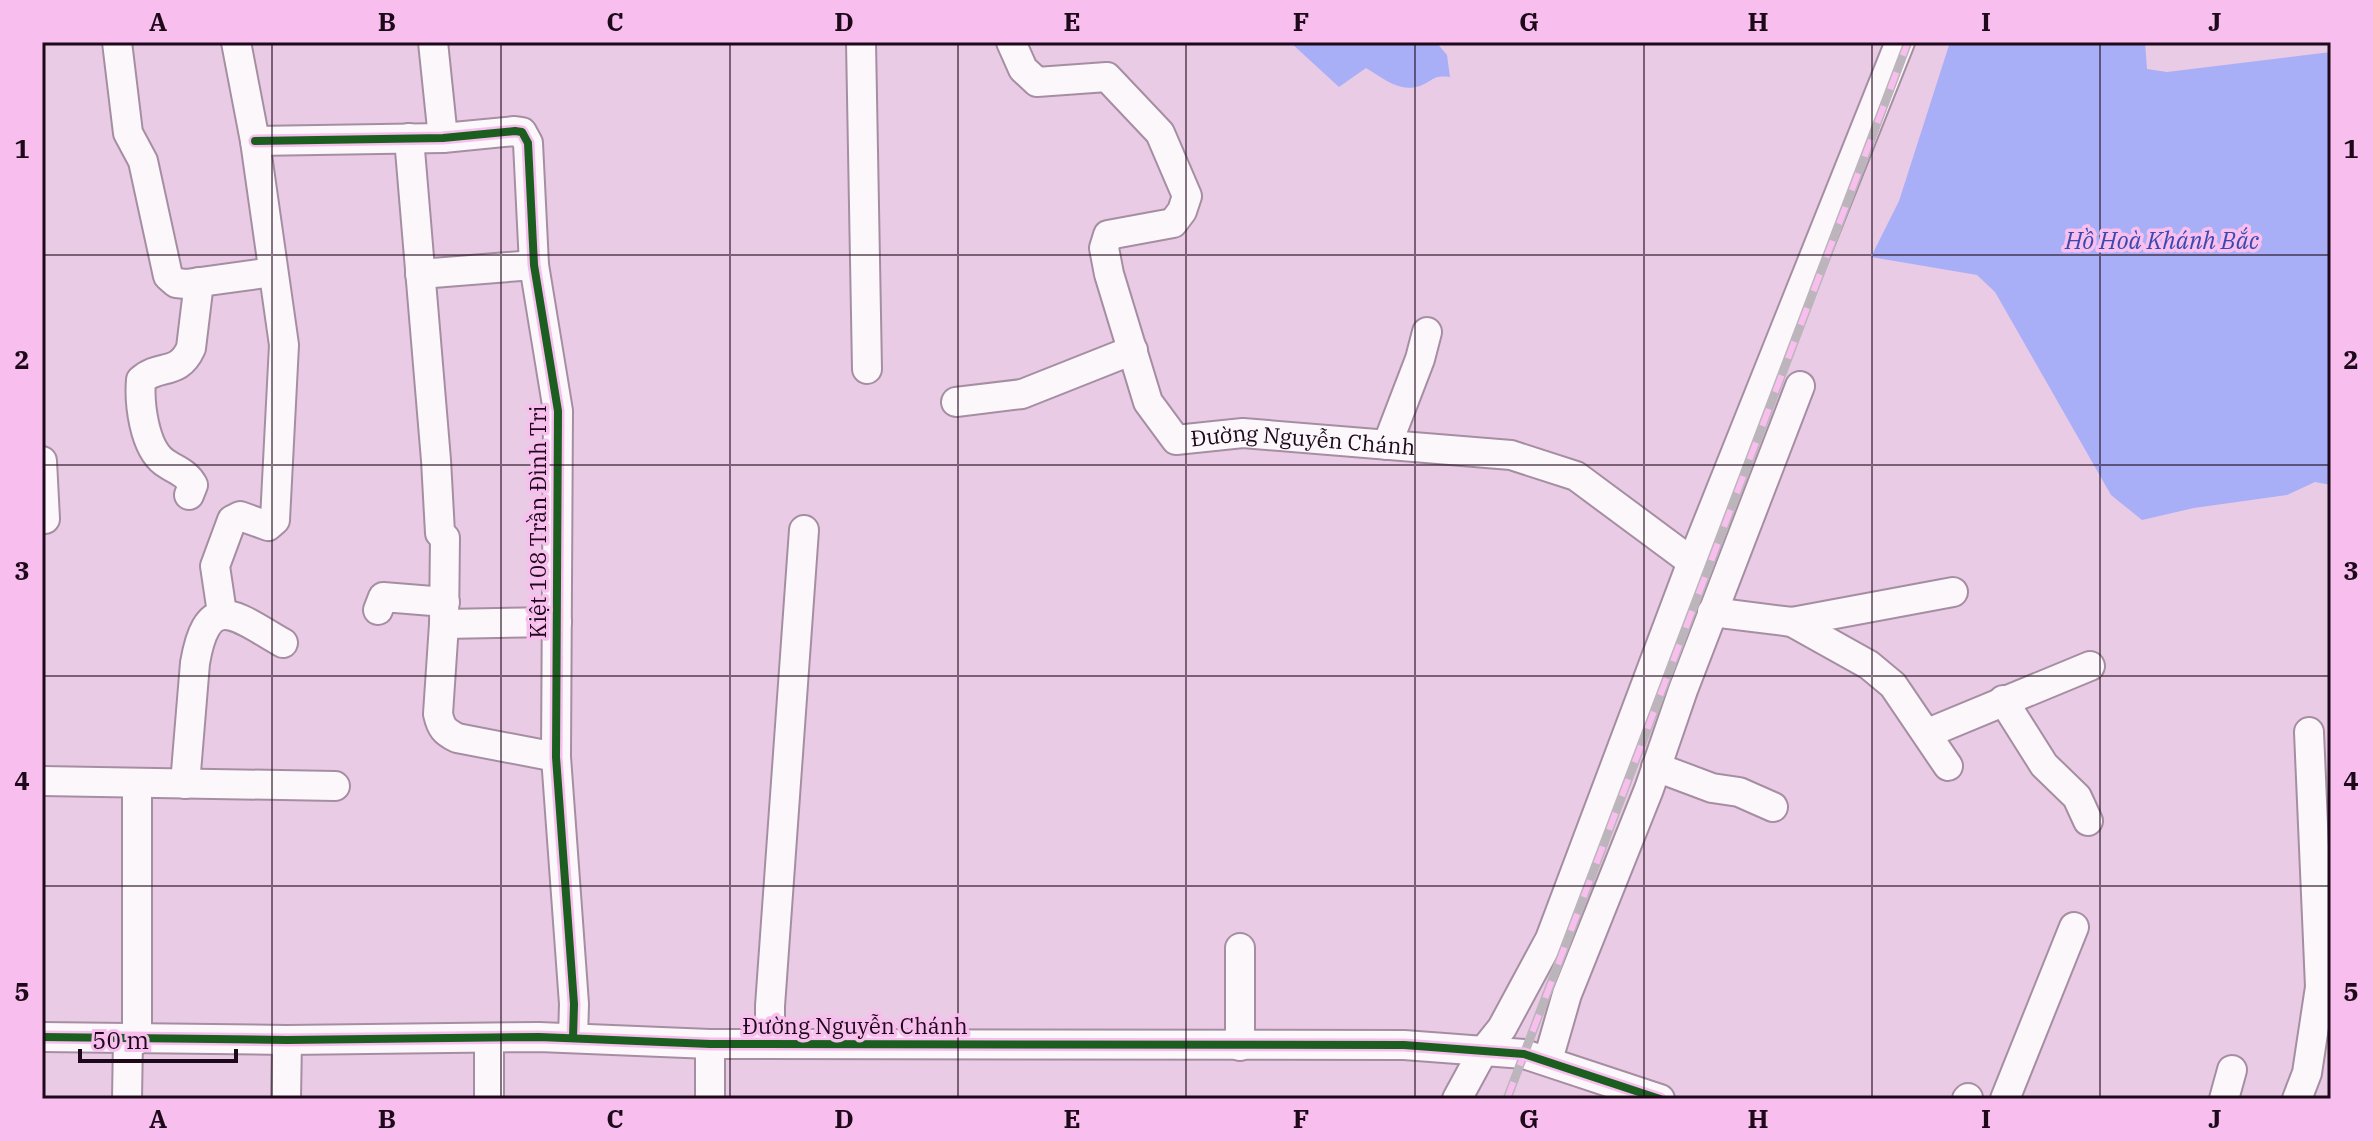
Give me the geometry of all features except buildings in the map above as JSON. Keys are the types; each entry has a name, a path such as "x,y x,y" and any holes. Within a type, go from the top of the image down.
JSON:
{"street":[{"path":"117,42 128,133 143,161 168,276 176,283 273,272"},
{"path":"222,613 215,566 232,520 240,516 268,526 275,520 284,345 255,141 236,42"},
{"path":"433,42 443,138"},
{"path":"861,42 867,369"},
{"name":"Đường Nguyễn Chánh","path":"1011,42 1023,69 1037,82 1107,77 1160,133 1187,196 1182,211 1173,223 1108,235 1104,248 1148,402 1176,440 1243,433 1511,455 1576,476 1692,562"},
{"path":"1457,1099 1482,1053 1502,1028 1550,939 1692,562 1900,42"},
{"name":"Kiệt 108 Trần Đình Tri","path":"255,141 443,138 515,131 522,132 528,143 534,265 558,411 556,757 573,990 573,1038"},
{"path":"409,138 440,533 445,538 440,725 457,738 556,757"},
{"path":"420,274 534,265"},
{"path":"189,495 193,485 188,477 155,454 140,390 141,380 147,374 171,369 187,357 191,348 199,282"},
{"path":"1387,445 1420,359 1427,332"},
{"path":"956,402 1022,394 1133,350"},
{"path":"1548,1060 1567,994 1800,386"},
{"path":"42,461 45,519 42,519"},
{"path":"770,1044 771,990 804,530"},
{"path":"1712,612 1792,622 1953,592"},
{"path":"378,610 383,597 445,613 557,622"},
{"path":"185,784 189,712 198,644 211,619 222,613 233,614 283,643"},
{"path":"1792,622 1869,665 1893,685 1948,766"},
{"path":"1928,733 2090,666"},
{"path":"2003,700 2044,765 2077,797 2088,821"},
{"path":"2297,1099 2307,1073 2325,987 2309,732"},
{"path":"1656,767 1712,788 1739,792 1773,807"},
{"path":"42,781 335,786"},
{"path":"127,1099 132,1040 137,783"},
{"path":"2005,1099 2074,927"},
{"path":"1240,948 1240,1046"},
{"name":"Đường Nguyễn Chánh","path":"42,1037 132,1040 573,1038 710,1044 1404,1045 1524,1054 1548,1060 1590,1088 1660,1099"},
{"path":"489,1038 489,1099"},
{"path":"286,1099 287,1040"},
{"path":"710,1044 710,1099"},
{"path":"2224,1099 2232,1070"}],"water":[{"path":"1290,42 1436,42 1447,55 1450,77 1437,77 1420,86 1405,88 1366,68 1339,87"},
{"name":"Hồ Hoà Khánh Bắc","path":"1950,42 2145,42 2147,69 2167,72 2331,52 2331,485 2315,482 2287,495 2194,508 2142,520 2111,495 1995,292 1977,275 1871,257 1899,201"}],"railway":[{"path":"1507,1099 1908,42"}],"cycle path":[{"path":"255,141 443,138 515,131 522,132 528,143 534,265 558,411 556,757 574,1004 573,1038"},
{"path":"42,1037 287,1040 539,1037 710,1044 1404,1045 1524,1054 1660,1099"}]}
